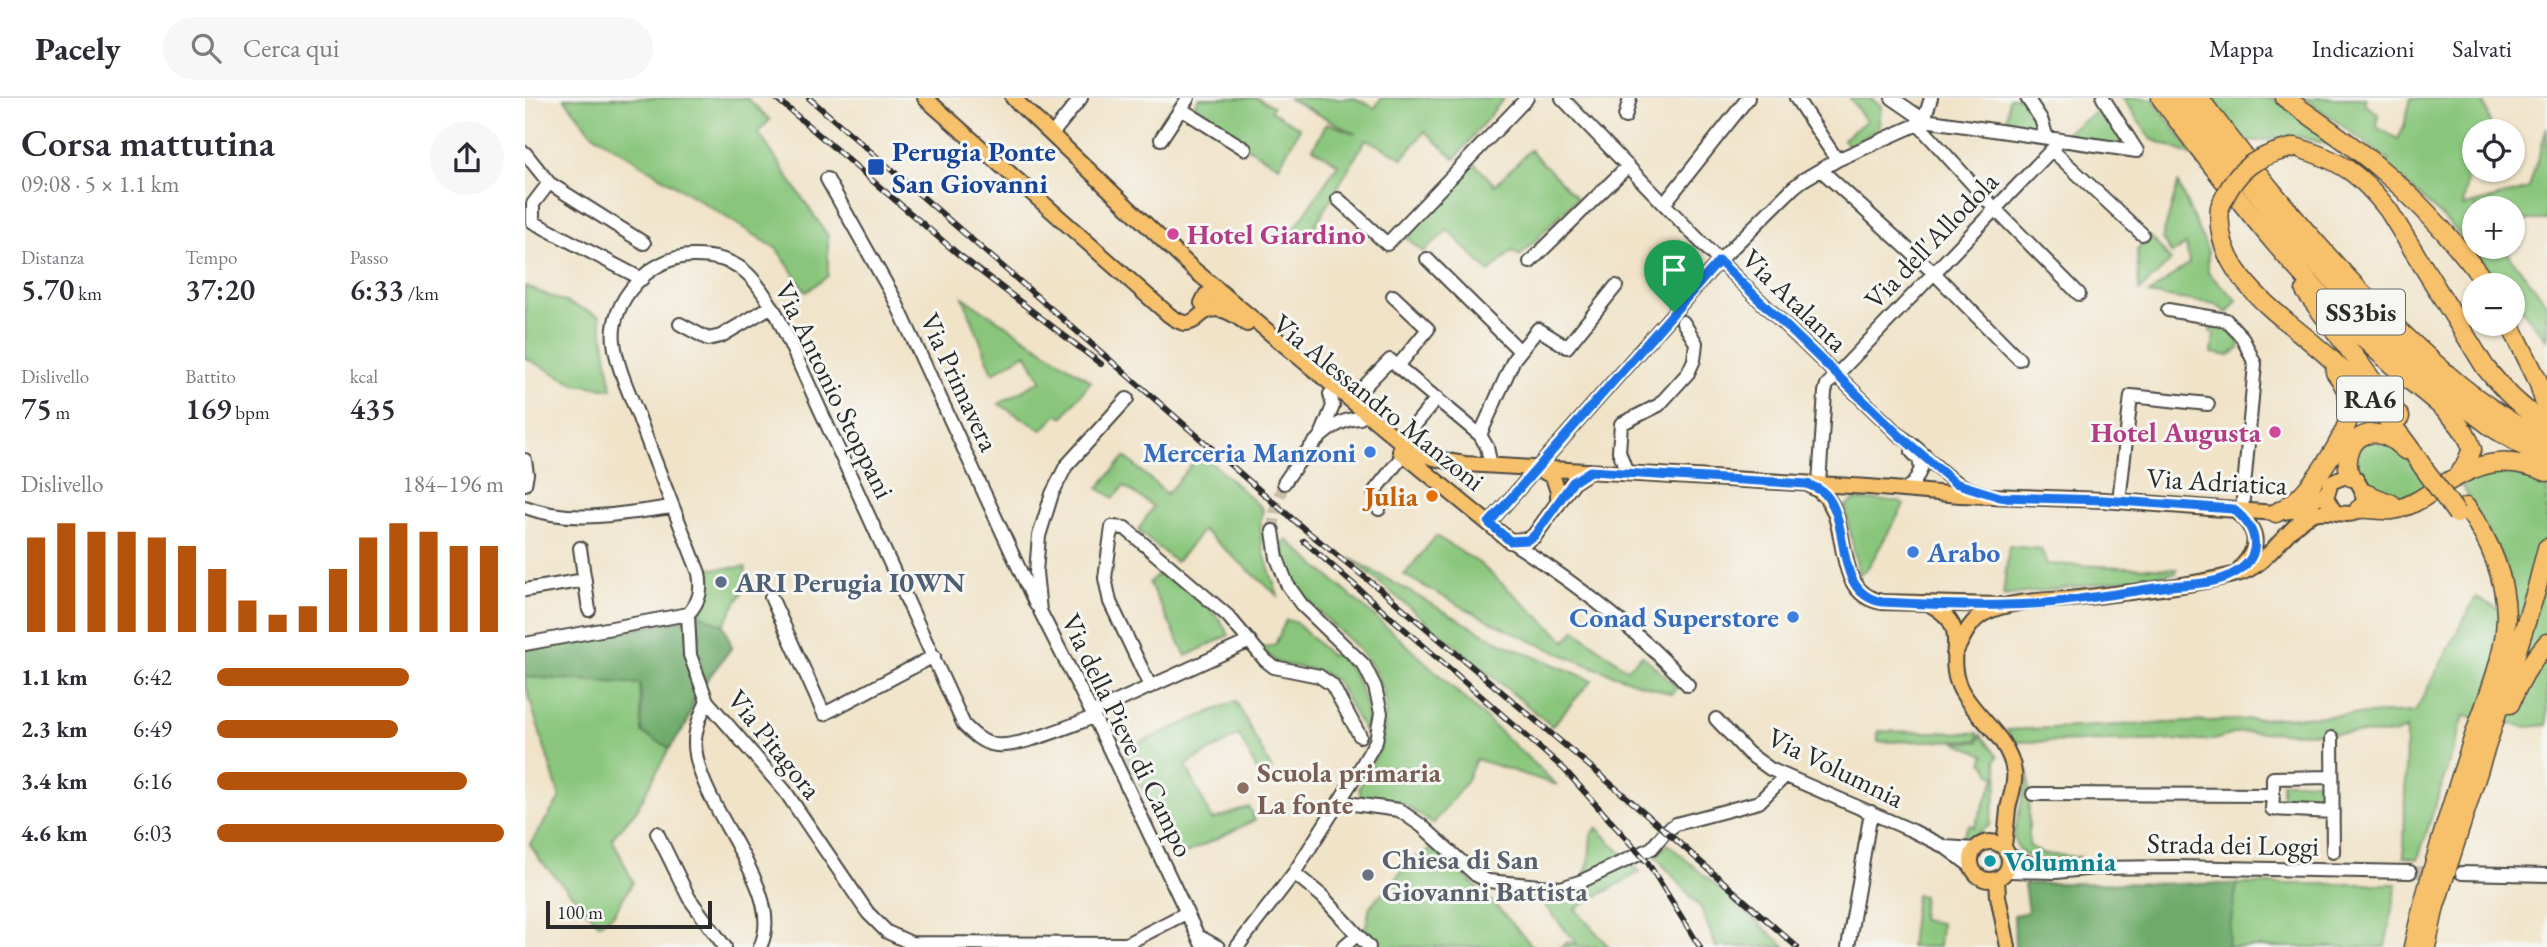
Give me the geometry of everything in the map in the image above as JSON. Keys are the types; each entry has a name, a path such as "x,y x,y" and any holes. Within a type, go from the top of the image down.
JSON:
{"highway":[{"path":"2161,98 2278,247 2395,369 2465,430 2472,449 2465,468 2457,476"},
{"name":"SS3bis","path":"2181,98 2292,237 2396,348 2493,428 2547,460"},
{"name":"SS3bis","path":"2199,98 2302,227 2406,337 2459,384 2547,444"},
{"path":"2285,98 2377,166 2456,244 2478,273"},
{"path":"2276,513 2301,495 2336,448 2347,426 2350,408 2338,375 2308,340 2250,287 2222,247 2218,225 2220,207 2228,188 2243,170 2262,156 2295,147 2313,146 2367,166 2422,208"},
{"path":"2295,147 2326,156 2353,172 2372,188 2485,367 2504,390 2547,425"},
{"name":"RA6","path":"2278,247 2309,296 2462,510 2483,555 2495,594 2505,682 2443,830 2413,947"},
{"path":"2517,336 2538,382 2547,411"},
{"name":"RA6","path":"2308,340 2334,361 2428,463"},
{"path":"2351,477 2346,461 2348,452 2353,444 2373,434 2396,442 2428,463"},
{"path":"2362,501 2391,510 2406,506 2457,476 2486,465 2511,461 2525,463 2547,472"},
{"path":"2426,947 2435,906 2536,591 2547,548"},
{"path":"2505,682 2532,661 2547,643"}],"main road":[{"path":"925,98 1169,315 1189,323 1214,303"},
{"name":"Via Alessandro Manzoni","path":"1013,98 1193,269 1350,400 1451,493 1510,541"},
{"path":"1193,269 1214,303 1244,312"},
{"name":"Via Alessandro Manzoni","path":"1214,303 1243,321 1360,418 1402,448 1430,458 1465,464"},
{"path":"1451,493 1451,474 1465,464"},
{"name":"Via Adriatica","path":"1465,464 2000,497 2119,501 2276,513 2297,510 2326,492"},
{"path":"1537,468 1553,477 1558,503"},
{"path":"1510,541 1527,540 1534,536 1573,482 1590,471"},
{"path":"1869,487 1853,491 1844,498 1840,506 1839,520 1851,578 1859,591 1876,601 1929,604 2006,606 2105,595 2230,576 2248,569 2266,556 2308,516 2324,510 2345,515 2362,501 2360,483 2351,477 2335,479 2326,492 2327,503 2334,512"},
{"path":"1813,484 1825,494 1839,520"},
{"path":"2230,576 2249,559 2256,541 2238,509"},
{"path":"1929,604 1945,613 1954,626 1954,670 1963,692 2009,753 2014,772 2006,851 2010,866 2002,875 1976,873 1971,858 2009,806"},
{"path":"1954,655 1972,624 1985,613 2006,606"},
{"path":"1981,846 1996,842 2006,851"},
{"name":"Via Volumnia","path":"1976,873 2005,925"},
{"name":"Via Volumnia","path":"2002,875 1998,896 2008,947"}],"street":[{"path":"1052,134 1081,98"},
{"path":"1161,139 1188,98"},
{"path":"1338,199 1387,244 1527,98"},
{"name":"Via Atalanta","path":"1562,98 1719,261 1899,435 1955,483 2000,497"},
{"path":"1625,117 1629,98"},
{"path":"1664,204 1748,98"},
{"path":"1796,98 1837,160"},
{"path":"1892,98 1921,122 1996,210 2079,294"},
{"path":"1921,122 1931,98"},
{"path":"2027,98 2042,119 2053,143 2142,234"},
{"path":"1489,523 1719,261 1794,187 1837,160 1921,122 2053,143 2137,151 2103,98"},
{"path":"1181,109 1245,149"},
{"name":"Via dell'Allodola","path":"1836,374 1996,210 2053,143"},
{"path":"525,153 549,183 644,243"},
{"path":"1530,262 1628,166"},
{"path":"1821,170 1933,272 2019,359"},
{"name":"Via Primavera","path":"827,180 894,298 1040,611"},
{"path":"549,183 533,204 533,222 642,279"},
{"name":"Via Antonio Stoppani","path":"688,614 699,599 702,588 699,573 630,394 614,342 614,326 624,299 642,279 670,260 688,256 727,260 746,271 772,306 964,725 977,738 993,745 1011,745 1093,715"},
{"path":"1427,259 1520,351"},
{"path":"1480,435 1520,351 1538,329 1567,347 1616,286"},
{"path":"1393,296 1428,329 1394,363"},
{"path":"680,324 708,339 721,336 772,306"},
{"path":"2168,310 2226,320 2242,337 2255,364 2238,509"},
{"path":"1627,473 1619,451 1621,424 1659,404 1688,373 1694,360 1696,342 1683,322"},
{"name":"Via Alessandro Manzoni","path":"1350,400 1394,363 1437,398 1402,448"},
{"name":"Via Atalanta","path":"1813,484 1825,393 1827,385 1836,374"},
{"path":"1285,483 1320,436 1333,406 1330,394"},
{"path":"2119,501 2131,396 2208,404"},
{"path":"1437,398 1480,435 1487,447 1491,466"},
{"name":"Via della Pieve di Campo","path":"1127,399 1066,466 1052,494 1039,536 1036,572 1040,611 1201,941"},
{"path":"1320,436 1344,421 1360,418"},
{"name":"Via Atalanta","path":"1899,435 1921,464 1919,476 1904,490"},
{"path":"1379,509 1374,492 1402,448"},
{"path":"525,460 525,484"},
{"path":"525,507 546,515 571,518 673,507"},
{"path":"1150,687 1110,602 1105,578 1112,527 1125,528 1228,616 1274,667 1319,676 1332,685 1360,736"},
{"path":"1237,946 1294,873 1339,802 1376,741 1381,713 1375,687 1364,665 1301,604 1287,583 1277,558 1273,531"},
{"path":"1534,536 1534,556"},
{"name":"Via Alessandro Manzoni","path":"1510,541 1534,556 1647,642 1688,685"},
{"path":"580,548 589,610"},
{"path":"525,590 585,580"},
{"path":"771,597 824,714 934,656"},
{"path":"525,644 688,614"},
{"name":"Via Pitagora","path":"688,614 690,655 707,701 785,791 869,913 887,932 914,945"},
{"path":"1093,715 1250,641"},
{"path":"707,701 695,741 699,771 709,796 737,842 763,906 765,937 760,947"},
{"name":"Via Volumnia","path":"1716,719 1748,753 1785,776 1945,847 1976,873"},
{"path":"2333,738 2333,852"},
{"path":"1339,802 1399,810 1476,875 1487,881 1561,888 1593,877 1652,848 1666,831 1676,824 1759,802 1785,776"},
{"path":"2332,777 2273,778 2273,809 2333,812"},
{"path":"2033,794 2273,795"},
{"path":"1848,947 1871,812"},
{"path":"657,833 689,898 725,947"},
{"name":"Via Volumnia","path":"1945,847 1981,846"},
{"name":"Strada dei Loggi","path":"2006,851 2026,864 2056,872"},
{"name":"Strada dei Loggi","path":"2002,875 2163,867 2410,872"},
{"path":"1294,873 1322,896 1369,947"},
{"path":"2462,873 2547,875"},
{"path":"914,945 1125,946 1186,913"},
{"path":"1343,947 1357,935"},
{"path":"1201,941 1218,947"}],"green space":[{"path":"564,98 747,98 770,120 758,132 828,236 828,276 806,292 777,249 593,134"},
{"path":"1199,98 1257,98 1273,106 1271,111 1300,128 1279,166 1189,114"},
{"path":"1288,98 1354,98 1375,108 1381,98 1504,98 1455,159 1425,131 1403,158 1366,139 1306,241 1291,234 1338,164 1313,148 1327,123 1356,134"},
{"path":"1850,98 1870,98 1881,106 1879,128 1849,148 1843,139 1866,121"},
{"path":"2009,98 2021,98 2035,119 2031,130 2006,125"},
{"path":"2123,98 2152,98 2194,156 2151,139"},
{"path":"2209,98 2273,98 2338,147 2296,136 2242,143"},
{"path":"2305,98 2366,98 2364,104 2378,113 2377,127 2398,139 2411,98 2483,99 2489,119 2462,119 2462,182 2467,182 2465,196 2462,196 2462,238 2386,165 2388,160"},
{"path":"2103,107 2128,147 2060,137"},
{"path":"2547,127 2547,220 2525,220 2525,196 2501,196 2529,188"},
{"path":"1530,150 1577,198 1520,256 1512,251 1489,272 1448,230 1423,252 1403,235 1473,162 1495,185"},
{"path":"2178,184 2208,251 2208,273 2237,300 2227,313 2215,304 2149,294 2189,263 2186,244 2172,254 2162,239"},
{"path":"2151,237 2171,261 2139,291 2137,250"},
{"path":"2480,259 2512,259 2523,273 2492,273"},
{"path":"2525,276 2547,304 2547,340 2525,313"},
{"path":"525,286 600,316 612,389 575,384 525,358"},
{"path":"963,297 1091,381 1063,417 1058,414 1042,430 999,404 1041,380 1026,353 993,373"},
{"path":"2211,327 2234,332 2240,341 2239,349 2229,356 2212,353 2214,334 2210,332"},
{"path":"2369,440 2396,446 2421,474 2427,487 2396,500 2378,497 2356,469 2353,459 2358,448"},
{"path":"1201,453 1263,509 1262,543 1278,596 1203,530 1176,562 1138,531 1153,506 1124,486 1114,498 1098,488 1125,457 1167,494"},
{"path":"2515,466 2547,479 2547,725 2527,727 2464,716 2418,859 2404,857 2406,729 2394,734 2240,732 2214,740 2013,742 2007,730 2415,712 2476,597 2511,616 2504,562 2461,483"},
{"path":"1854,500 1899,501 1904,505 1869,566 1859,575 1846,512 1847,505 1841,509"},
{"path":"1436,536 1479,563 1566,641 1575,630 1627,669 1642,655 1677,687 1672,694 1568,657 1502,627 1404,575"},
{"path":"1287,540 1407,645 1557,785 1476,759 1466,782 1433,824 1400,802 1361,799 1359,788 1378,749 1383,731 1384,695 1367,660 1315,607 1293,578 1283,553 1283,543"},
{"path":"2009,546 2041,549 2047,564 2177,569 2176,573 2003,596"},
{"path":"1350,558 1499,642 1592,680 1552,726"},
{"path":"746,567 742,593 723,625 732,647 696,694 687,723 671,745 636,811 612,838 633,882 613,915 599,924 539,859 530,844 560,798 525,684 525,650 683,620 699,614 708,591 708,569"},
{"path":"1166,567 1220,620 1229,635 1186,656 1149,583"},
{"path":"699,614 723,625 732,647 696,694 687,723 670,748 642,733 640,684 525,677 525,650 683,620"},
{"path":"1286,620 1295,622 1331,656 1335,653 1349,668 1359,684 1364,701 1365,733 1337,682 1322,672 1278,663 1260,648 1275,645"},
{"path":"1236,701 1272,770 1259,775 1239,735 1186,765 1212,820 1249,807 1255,820 1179,857 1122,750"},
{"path":"1878,731 1978,733 1978,740 1878,742"},
{"path":"1981,735 1998,757 1995,760 1997,784 1990,825 1972,837 1960,840 1969,825 1974,827 1996,777 1982,762 1985,755 1955,742 1978,742"},
{"path":"2029,770 2029,845 2042,854 2082,857 2063,861 2040,860 2022,852 2016,844 2014,834"},
{"path":"2282,782 2326,782 2326,807 2282,806"},
{"path":"1597,828 1640,872 1575,909 1609,947 1560,947 1567,942 1577,944 1532,890 1580,885 1589,862 1591,835"},
{"path":"1668,844 1786,947 1716,947 1701,908 1656,857"},
{"path":"1435,847 1500,910 1533,947 1379,947 1364,935 1370,906 1414,858"},
{"path":"2024,884 2237,884 2227,947 2015,947 2014,915 2028,912"},
{"path":"2237,884 2397,884 2385,947 2227,947"},
{"path":"1916,895 1923,896 1921,920 1941,923 1939,947 1910,947"}],"tunnel":[{"path":"1273,531 1276,505 1284,483"},
{"path":"2410,872 2462,873"}],"railway":[{"path":"776,98 958,254 1101,364"},
{"path":"809,98 1303,528 1387,595 1644,812 1797,947"},
{"path":"1304,541 1564,769 1648,863 1700,947"}],"place":[{"name":"Perugia Ponte San Giovanni","path":"876,167"},
{"name":"Hotel Giardino","path":"1173,234"},
{"name":"Hotel Augusta","path":"2275,432"},
{"name":"Merceria Manzoni","path":"1370,452"},
{"name":"Julia","path":"1432,496"},
{"name":"Arabo","path":"1913,552"},
{"name":"ARI Perugia I0WN","path":"721,582"},
{"name":"Conad Superstore","path":"1793,617"},
{"name":"Scuola primaria La fonte","path":"1243,788"},
{"name":"Volumnia","path":"1990,861"},
{"name":"Chiesa di San Giovanni Battista","path":"1368,875"}],"route":[{"path":"1719,261 1899,435 1955,483 2000,497 2104,500 2233,509 2246,519 2253,531 2256,541 2253,552 2230,576 2105,595 2006,606 1882,602 1865,596 1854,585 1839,520 1831,503 1819,489 1807,484 1590,471 1573,482 1534,536 1519,542 1510,541 1489,523 1674,312 1719,261"}]}
